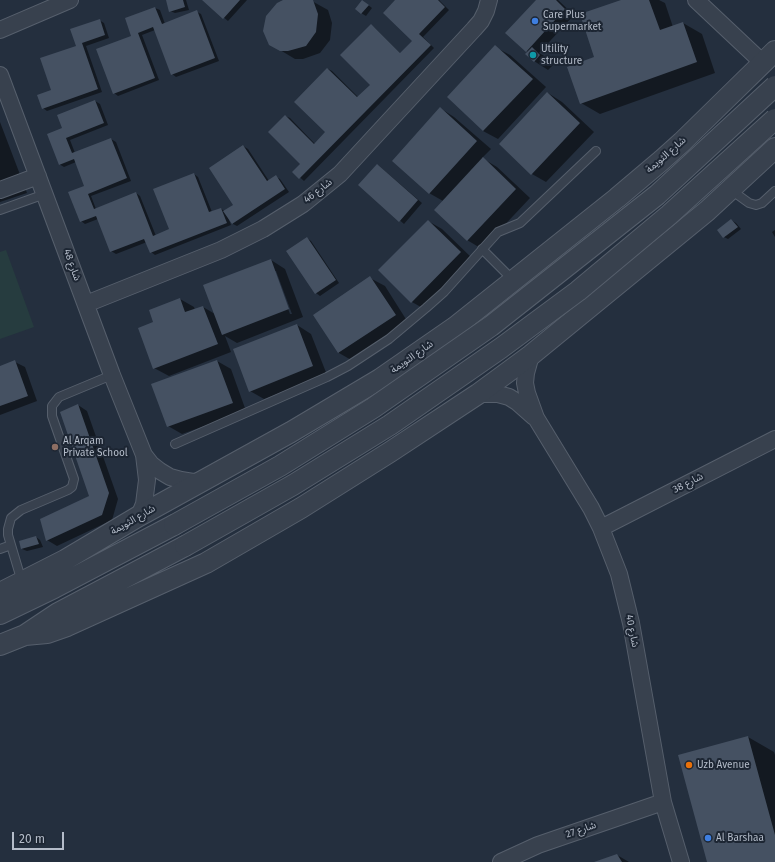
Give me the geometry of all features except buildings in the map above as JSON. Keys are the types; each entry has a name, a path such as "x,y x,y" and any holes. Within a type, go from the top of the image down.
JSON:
{"street":[{"path":"0,30 70,0"},
{"name":"شارع 46","path":"86,304 220,250 263,229 303,204 340,174 474,29 486,12 488,0"},
{"path":"696,0 769,57"},
{"name":"شارع الثويمة","path":"0,592 71,556 291,432 380,379 455,327 682,142 769,57"},
{"name":"شارع 48","path":"0,75 112,375 144,455 147,480 144,504 140,516"},
{"path":"0,614 54,588 174,525 280,466 373,408 491,326 657,195 775,86"},
{"path":"0,645 25,635 58,613 185,546 294,485 390,425 501,348 578,291 669,215 775,119"},
{"path":"682,142 682,164 684,173 690,180 697,186 706,189 730,189"},
{"path":"25,635 46,633 67,626 206,563 301,508 384,456 478,394 531,355 707,211 775,148"},
{"path":"0,190 38,176"},
{"path":"637,180 664,182 672,186 678,192 682,199 684,208 683,231"},
{"name":"شارع 40","path":"531,355 526,373 526,383 527,393 536,418 580,488 601,528 619,574 625,598 663,802 681,862"},
{"name":"شارع 40","path":"478,394 498,394 509,397 536,418"},
{"name":"شارع 38","path":"601,528 775,439"},
{"name":"شارع 48","path":"144,455 151,464 170,477 192,482 204,481"},
{"name":"شارع 27","path":"501,862 538,845 663,802"}],"lane":[{"path":"175,444 304,388 348,366 389,339 444,292 498,232 520,223 596,151"},
{"path":"730,189 749,203 756,205 762,203 775,191"},
{"path":"0,210 45,194"},
{"path":"482,249 513,281"},
{"path":"22,582 8,529 12,518 16,513 68,490 74,484 73,475 52,416 52,406 59,397 112,375"},
{"path":"0,549 11,545"}],"green space":[{"path":"6,250 34,327 0,339 0,252"}],"place":[{"name":"Care Plus Supermarket","path":"535,21"},
{"name":"Utility structure","path":"533,55"},
{"name":"Al Arqam Private School","path":"55,447"},
{"name":"Uzb Avenue","path":"689,765"},
{"name":"Al Barshaa","path":"708,838"}]}
